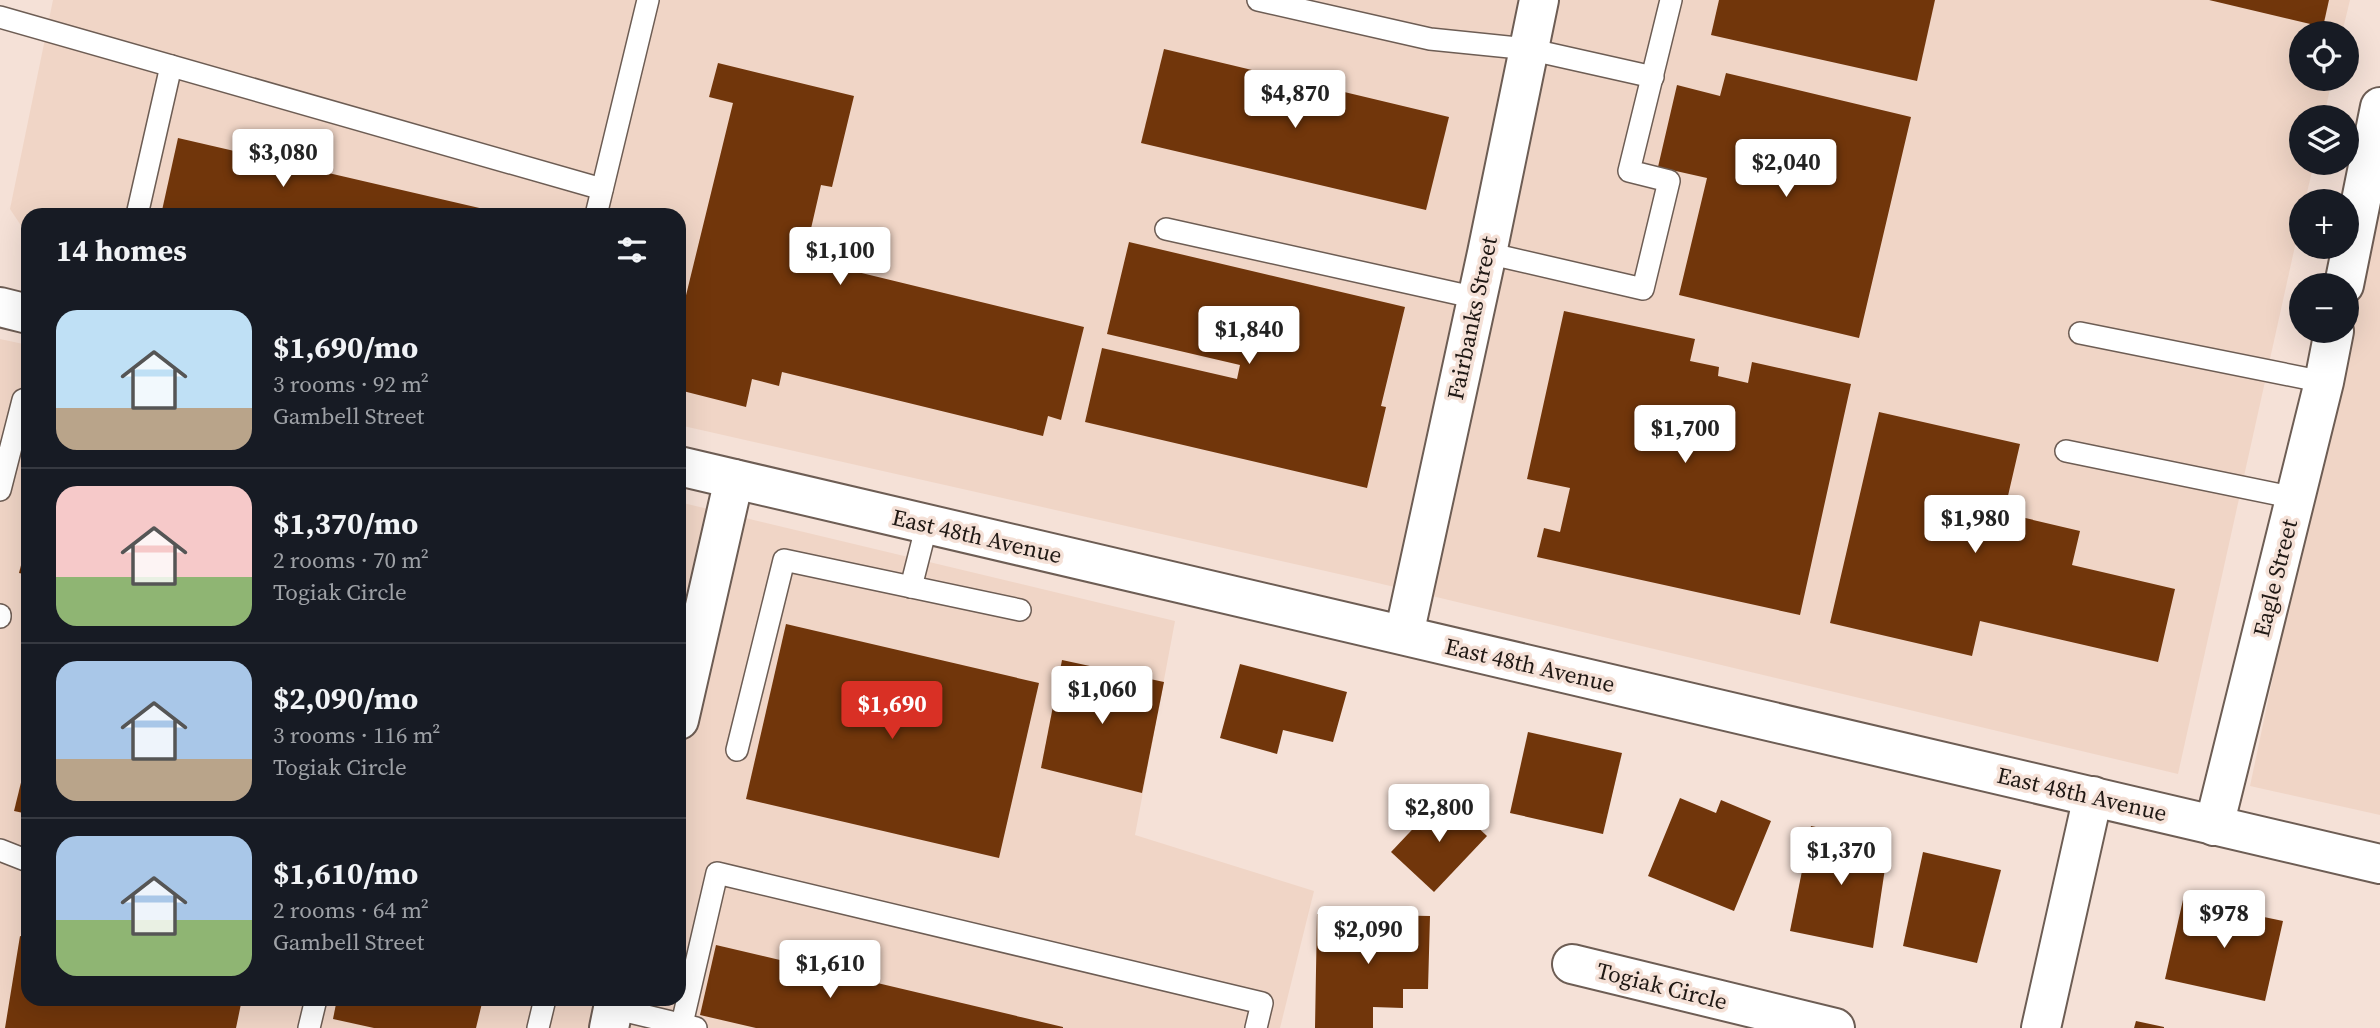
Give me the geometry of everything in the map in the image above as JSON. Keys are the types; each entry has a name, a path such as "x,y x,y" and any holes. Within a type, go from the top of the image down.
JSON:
{"street":[{"name":"Fairbanks Street","path":"1404,635 1488,253 1539,0"},
{"path":"2346,273 2380,107"},
{"path":"0,307 21,312"},
{"name":"Eagle Street","path":"2214,826 2332,343"},
{"name":"East 48th Avenue","path":"686,468 2380,864"},
{"path":"686,689 734,478"},
{"path":"2041,1028 2093,796"},
{"name":"Togiak Circle","path":"1572,964 1835,1028"}],"lane":[{"path":"598,208 648,0"},
{"path":"1258,0 1430,39 1528,50 1653,77"},
{"path":"1488,253 1643,289 1669,181 1629,171 1671,0"},
{"path":"0,17 602,189"},
{"path":"138,208 171,65"},
{"path":"1166,229 1477,298"},
{"path":"2080,332 2324,382"},
{"path":"0,490 21,408"},
{"path":"2066,451 2295,498"},
{"path":"911,587 927,524"},
{"path":"737,750 784,560 1020,610"},
{"path":"0,850 21,858"},
{"path":"613,1012 686,1027 717,873 1262,1003 1256,1028"},
{"path":"309,1028 314,1006"},
{"path":"538,1028 543,1006"}],"shaded area":[{"path":"53,0 2350,0 2345,21 2289,21 2289,91 2329,91 2327,105 2289,105 2289,175 2311,175 2308,189 2289,189 2289,259 2292,259 2178,774 1361,579 686,427 686,208 21,208 21,226 10,209"},
{"path":"2380,170 2380,815 2250,786 2343,343 2359,343 2358,273"},
{"path":"0,339 21,344 21,1006 686,1006 686,504 1175,621 1135,835 1314,891 1280,1028 0,1028"}],"building":[{"path":"1719,0 1935,0 1917,81 1711,35"},
{"path":"2209,0 2329,0 2324,21 2298,21"},
{"path":"1164,49 1449,117 1426,210 1141,143"},
{"path":"718,63 854,96 832,187 821,185 804,259 1084,327 1061,420 1048,416 1043,436 782,372 779,386 752,379 746,407 686,392 686,295 733,103 709,97"},
{"path":"1726,73 1911,117 1859,338 1679,295 1707,178 1658,167 1677,85 1720,96"},
{"path":"178,138 479,208 163,208"},
{"path":"1129,242 1405,307 1381,406 1386,407 1367,488 1085,422 1102,348 1237,379 1240,365 1107,334"},
{"path":"1564,311 1695,339 1690,361 1719,367 1718,376 1748,383 1752,362 1851,384 1800,615 1537,557 1544,528 1560,532 1570,488 1527,479"},
{"path":"1879,412 2020,444 2004,513 2080,531 2072,565 2175,589 2158,662 1980,621 1972,656 1830,623"},
{"path":"786,624 1039,683 999,858 746,799"},
{"path":"1062,660 1164,682 1142,793 1041,768"},
{"path":"1240,664 1347,692 1333,742 1283,730 1277,754 1220,738"},
{"path":"1528,732 1622,753 1603,834 1510,813"},
{"path":"21,782 21,812 14,811"},
{"path":"1444,796 1487,836 1434,892 1391,852"},
{"path":"1680,798 1716,813 1721,800 1771,821 1734,911 1648,876"},
{"path":"1811,826 1889,842 1873,948 1790,931"},
{"path":"1923,852 2001,870 1977,963 1903,946"},
{"path":"2183,900 2283,921 2265,1001 2165,979"},
{"path":"1317,914 1430,916 1428,989 1403,989 1403,1008 1373,1007 1373,1028 1315,1028"},
{"path":"20,936 21,1006 241,1006 236,1028 5,1028"},
{"path":"716,945 1063,1028 756,1028 700,1015"},
{"path":"336,1006 481,1006 476,1028 374,1028 333,1019"},
{"path":"2136,1021 2164,1027 2164,1028 2134,1028"}]}
